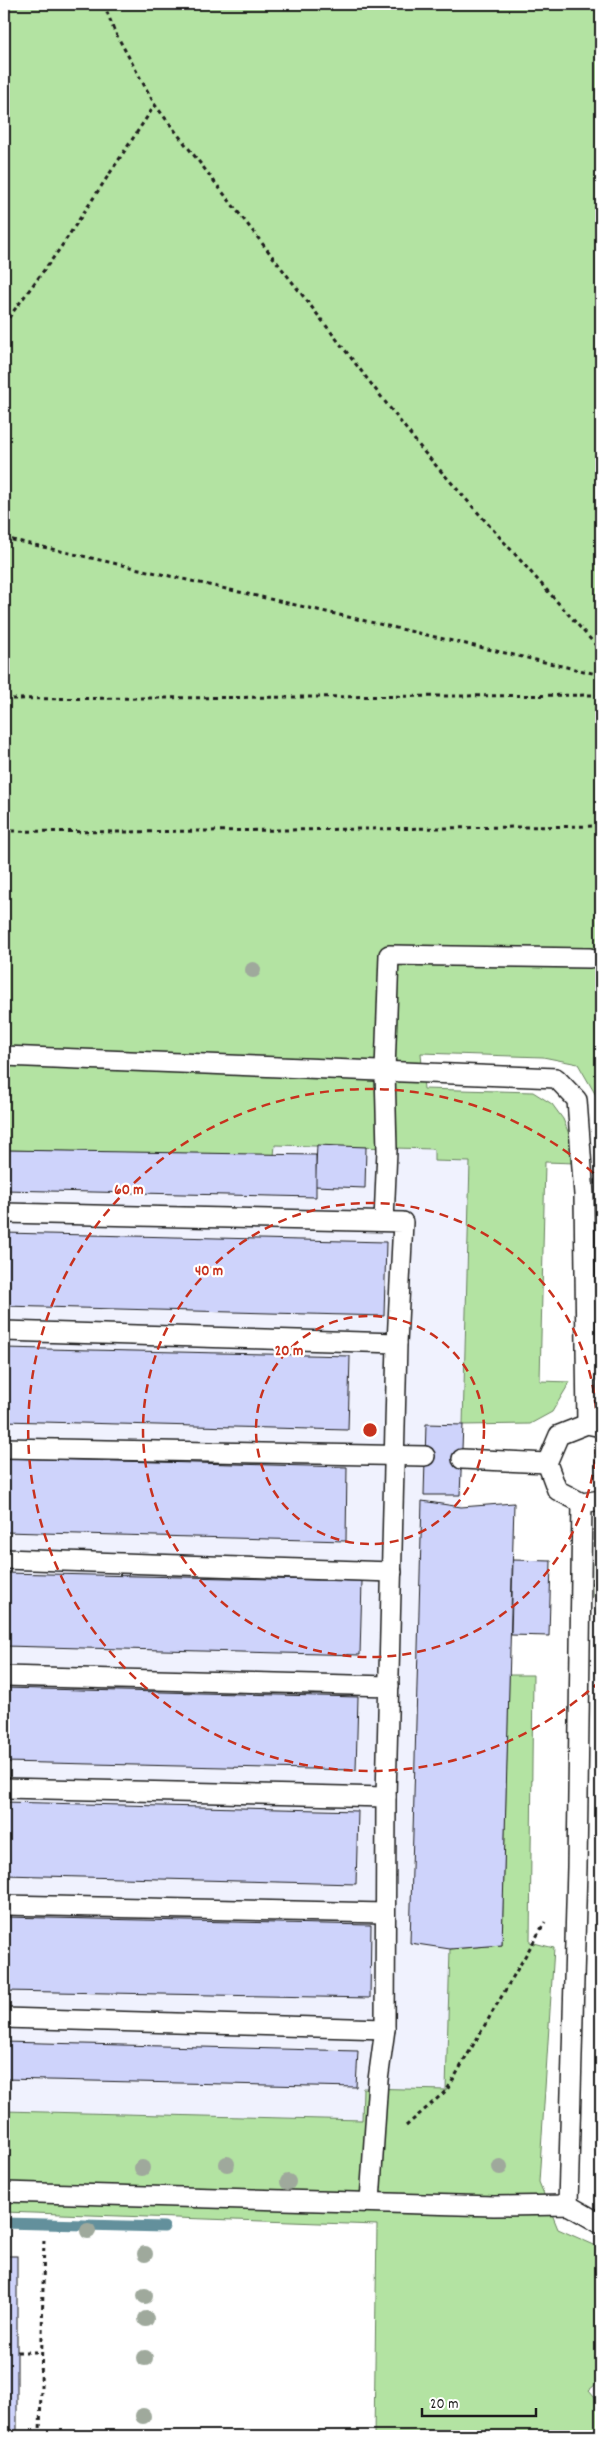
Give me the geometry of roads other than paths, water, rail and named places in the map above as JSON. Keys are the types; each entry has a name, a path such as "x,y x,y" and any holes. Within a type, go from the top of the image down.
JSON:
{"lane":[{"path":"384,1221 387,1150 385,1071 389,956 590,958"},
{"path":"4,1056 556,1078 577,1100 584,1195 594,1426 559,1435 547,1463 557,1490 582,1503 601,1500"},
{"path":"4,1213 403,1222 397,1343 396,1456 386,1797 385,2029 370,2201"},
{"path":"4,1331 397,1343"},
{"path":"4,1448 425,1456"},
{"path":"462,1459 547,1463"},
{"path":"568,2205 577,1867 582,1503"},
{"path":"4,1559 392,1572"},
{"path":"4,1676 389,1686"},
{"path":"4,1788 386,1797"},
{"path":"4,1905 385,1913"},
{"path":"4,2018 385,2029"},
{"path":"4,2192 494,2206 568,2205 601,2224"}],"waterway":[{"path":"4,2223 164,2227"}]}
